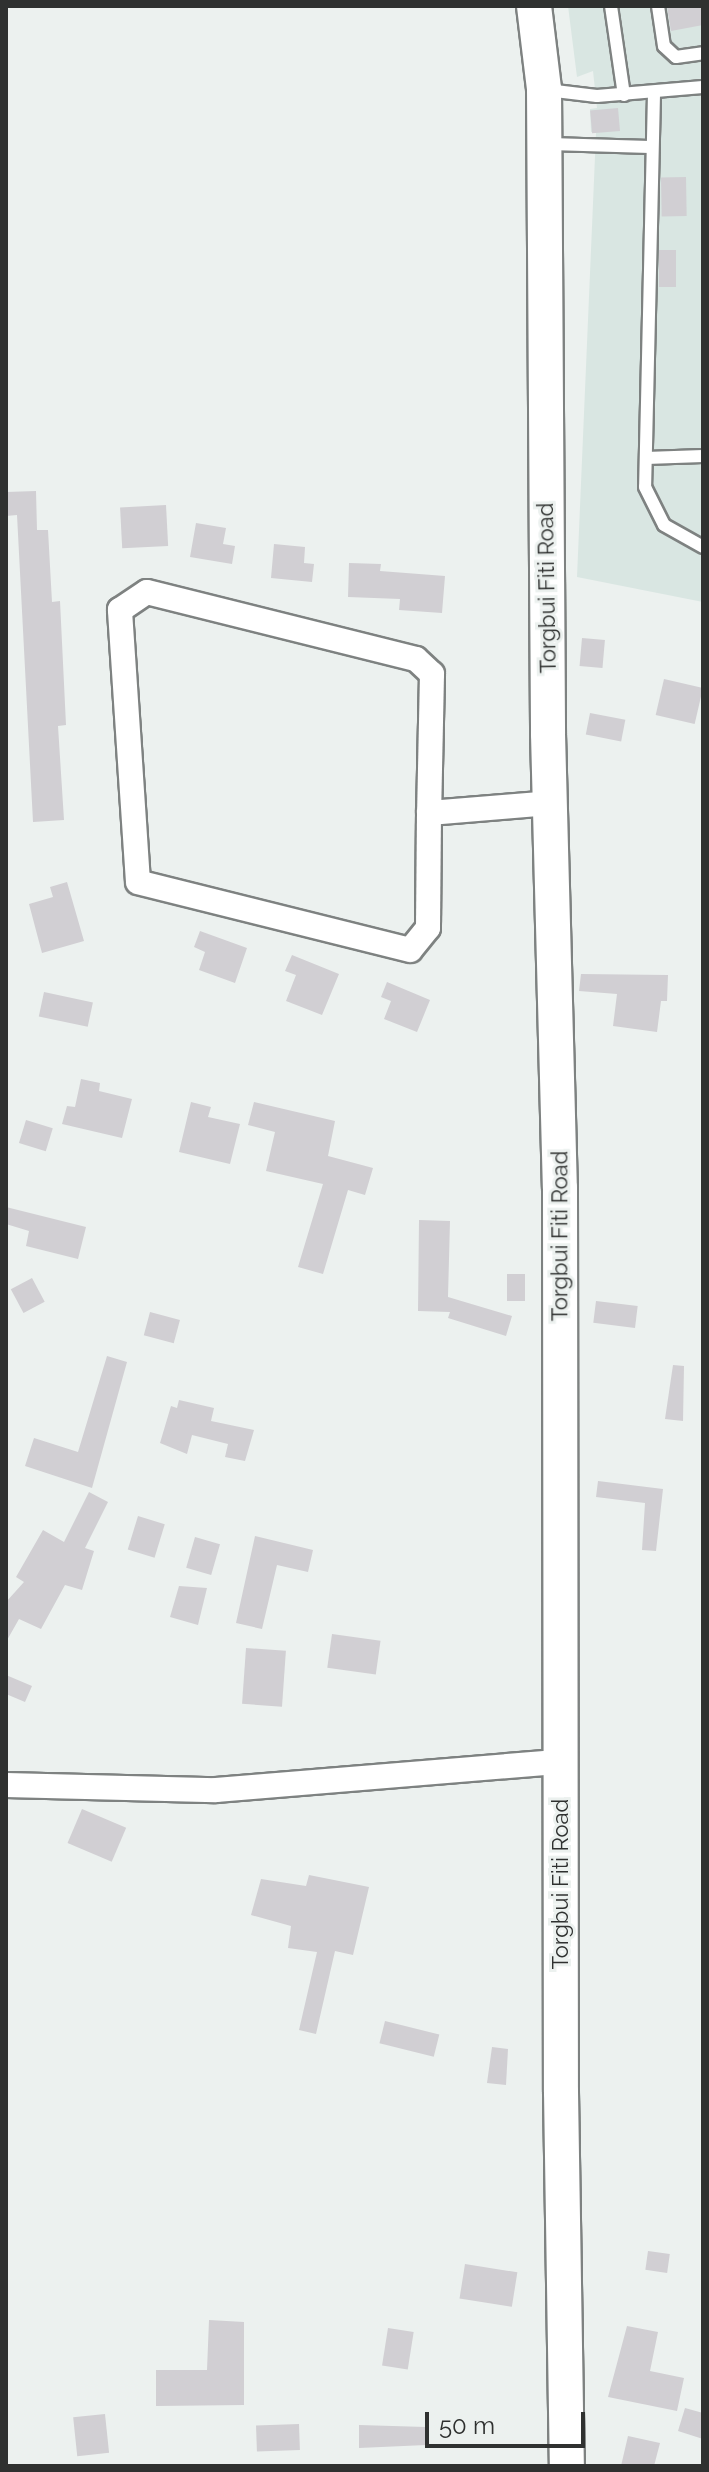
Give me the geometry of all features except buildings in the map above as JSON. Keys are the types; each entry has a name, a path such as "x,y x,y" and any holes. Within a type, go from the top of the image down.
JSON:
{"street":[{"name":"Torgbui Fiti Road","path":"534,6 544,89 550,803 560,1188 560,1762 567,2466"},
{"path":"147,592 416,659 432,674 429,813 428,928 410,950 138,882 120,610 147,592"},
{"path":"429,813 550,803"},
{"path":"6,1785 216,1790 560,1762"}],"lane":[{"path":"611,6 624,95"},
{"path":"658,6 664,46 676,57 703,53"},
{"path":"544,89 624,95 703,87"},
{"path":"654,94 646,458 651,507 681,539 703,547"},
{"path":"543,143 652,147"},
{"path":"646,458 703,456"}],"shaded area":[{"path":"568,6 703,6 703,602 577,577 596,133 591,132 590,109 597,108 593,71 577,77"}]}
